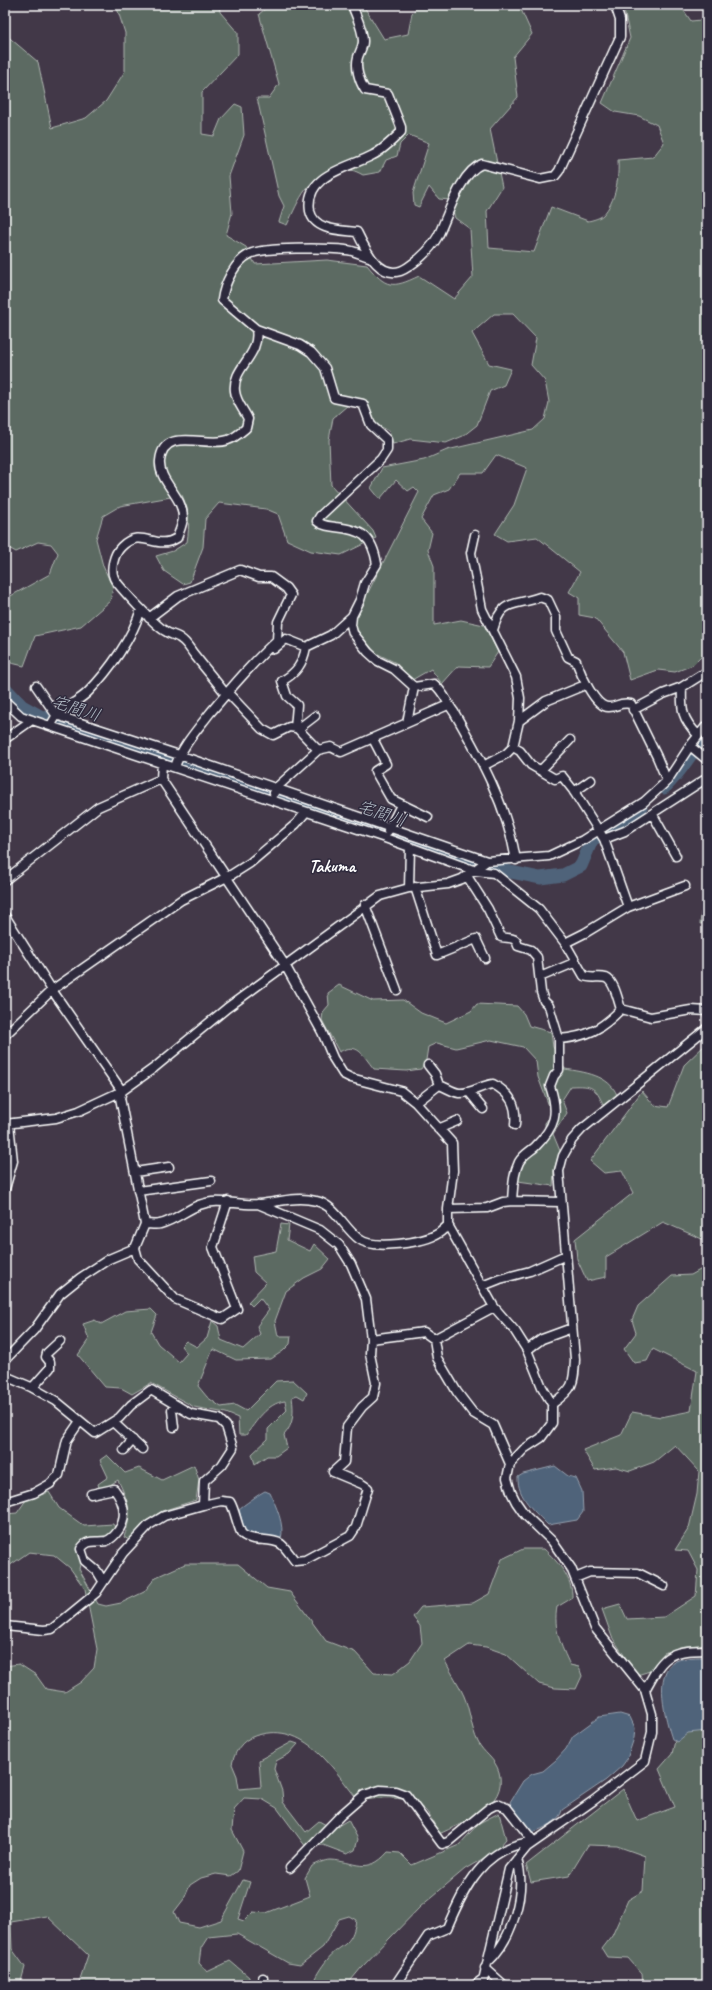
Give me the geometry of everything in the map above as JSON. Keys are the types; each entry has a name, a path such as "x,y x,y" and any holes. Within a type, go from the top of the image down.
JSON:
{"street":[{"path":"352,5 362,37 362,48 358,58 358,69 361,84 365,90 388,94 401,127 401,132 373,156 336,170 323,179 312,191 309,202 311,215 318,223 328,229 356,232 369,257 384,270 394,273 405,269 424,254 437,237 466,177 476,167 482,164 540,179 555,176 560,172 620,36 620,20 615,5"},
{"path":"369,257 347,250 289,249 250,253 240,262 228,280 223,290 222,300 256,329 300,345 311,352 324,368 334,398 364,404 371,425 387,440 387,450 381,459 317,519 317,522 323,525 354,529 363,533 375,551 377,564 366,583 352,616 351,625 353,633 368,652 378,661 394,669 414,687"},
{"path":"256,329 258,339 254,350 235,380 237,401 248,419 246,428 227,440 213,442 184,439 171,442 163,450 160,460 160,470 180,505 183,517 177,538 168,543 143,538 130,540 120,548 114,558 112,570 114,579 149,618 165,631 182,639 227,693 262,729 273,735 289,727 296,728 318,750"},
{"path":"475,535 471,553 482,608 516,678 520,698 519,721 513,747 506,754 485,765"},
{"path":"149,618 178,596 240,570 258,577 271,577 286,588 290,595 278,622 277,640 261,654 227,693 190,738 177,760"},
{"path":"493,630 497,615 507,605 523,603 540,597 548,600 556,617 556,631 568,657 576,661 585,685 603,706 609,707 621,703 631,704 657,757 666,782"},
{"path":"53,720 88,693 137,625 141,609"},
{"path":"261,654 268,655 286,639 306,647 331,635 352,616"},
{"path":"296,728 297,705 287,696 282,681 297,671 304,656 306,647"},
{"path":"633,710 663,694 682,687 701,675"},
{"path":"414,687 434,684 442,690 448,704 485,765 506,817 512,836 516,860"},
{"path":"519,721 546,701 585,685"},
{"path":"36,686 53,720 162,763 177,760 274,793 306,812 387,832 487,861 516,860 549,856 583,840 601,834 624,831 652,815 707,778"},
{"path":"407,723 414,687"},
{"path":"682,687 683,716 698,735"},
{"path":"5,701 21,716 32,720 53,720 177,760 387,832 410,847 476,871 494,873 539,910 565,943 584,976 589,978 606,978 612,982 621,1009"},
{"path":"274,793 318,750 331,747 341,752 373,739 448,704"},
{"path":"296,728 314,716"},
{"path":"5,739 32,720"},
{"path":"601,834 644,802 666,782 690,746 707,725"},
{"path":"373,739 386,764 375,771 391,799 428,817"},
{"path":"541,770 570,740"},
{"path":"690,746 707,760"},
{"path":"513,747 520,751 531,765 555,779 562,776 574,792 601,834 628,907"},
{"path":"162,763 161,780 285,965 322,1032 332,1058 343,1074 351,1078 401,1091 416,1103 452,1143 454,1152 448,1209 448,1225 494,1307 515,1331 527,1350 542,1387 552,1404 552,1423 541,1438 524,1449 510,1464"},
{"path":"5,880 98,807 161,780"},
{"path":"574,792 591,780"},
{"path":"387,832 401,805"},
{"path":"5,1035 52,990 181,900 226,878 272,845 296,824 306,812"},
{"path":"652,815 676,856"},
{"path":"410,847 412,888 437,955 476,939 485,958"},
{"path":"5,1189 13,1162 7,1124 56,1118 79,1111 122,1091 154,1068 227,1008 365,905 380,896 412,888 448,884 476,871 487,861"},
{"path":"467,876 488,909 501,937 513,938 517,941 518,946 535,953 537,957 544,1001 549,1006 559,1039 559,1070 554,1076 550,1086 555,1104 554,1119 539,1142 523,1156 519,1162 513,1182 512,1201"},
{"path":"565,943 585,933 628,907 685,886"},
{"path":"365,905 397,990"},
{"path":"5,916 52,990 122,1091"},
{"path":"540,977 576,962"},
{"path":"559,1039 576,1038 590,1034 608,1023 621,1009"},
{"path":"621,1009 651,1017 691,1010 707,1011"},
{"path":"552,1404 568,1393 574,1377 575,1359 559,1171 563,1156 572,1140 582,1129 707,1028"},
{"path":"428,1065 435,1074 439,1085 461,1094 493,1084 505,1091 512,1098 515,1108 515,1125"},
{"path":"416,1103 439,1085"},
{"path":"122,1091 120,1098 145,1224 135,1248 138,1259 175,1299 222,1319 237,1309 213,1247 228,1201"},
{"path":"469,1092 483,1110"},
{"path":"438,1129 457,1121"},
{"path":"134,1172 169,1167"},
{"path":"138,1191 211,1181"},
{"path":"145,1224 161,1224 203,1204 214,1201 258,1204 287,1199 317,1201 330,1207 351,1232 360,1240 375,1244 405,1243 425,1238 438,1234 448,1225"},
{"path":"448,1209 487,1208 503,1202 512,1201 561,1202"},
{"path":"5,1626 44,1630 52,1629 96,1593 123,1553 149,1525 164,1516 202,1504 220,1501 230,1502 235,1510 241,1533 248,1538 273,1541 282,1545 295,1561 305,1560 350,1536 356,1527 368,1488 333,1472 344,1462 347,1427 362,1407 373,1397 376,1383 370,1354 366,1300 351,1264 339,1245 320,1230 258,1204"},
{"path":"5,1360 34,1330 60,1294 80,1278 109,1259 135,1248"},
{"path":"482,1286 530,1271 566,1255"},
{"path":"434,1339 494,1307"},
{"path":"527,1350 542,1339 572,1328"},
{"path":"370,1339 424,1332 434,1339 437,1358 457,1392 474,1413 493,1425 510,1464 508,1478 516,1502 552,1541 571,1568 595,1628 645,1690 652,1714 652,1732 645,1761 593,1801 534,1842 509,1869 483,1982 475,1985"},
{"path":"33,1388 50,1368 50,1362 46,1357 47,1353 60,1341"},
{"path":"5,1376 33,1388 56,1401 95,1432 113,1422 131,1405 151,1390 191,1414 219,1419 226,1426 233,1448 228,1457 204,1482 202,1504"},
{"path":"174,1426 172,1410 176,1405"},
{"path":"5,1502 34,1493 50,1484 58,1475 68,1440 80,1421"},
{"path":"113,1422 142,1449"},
{"path":"124,1450 133,1440"},
{"path":"90,1494 114,1489 124,1510 125,1519 117,1533 105,1541 96,1540 84,1544 81,1549 85,1561 97,1571 103,1581"},
{"path":"575,1578 590,1572 638,1573 664,1586"},
{"path":"645,1690 655,1671 665,1658 678,1653 707,1650"},
{"path":"290,1868 341,1815 364,1795 380,1790 395,1791 406,1795 442,1844 448,1842 489,1808 497,1804 508,1808 534,1842"},
{"path":"395,1985 428,1936 446,1928 458,1902 479,1869 492,1856 520,1843 534,1842"},
{"path":"486,1966 504,1943 512,1925 519,1887 519,1865 517,1859"},
{"path":"486,1966 504,1985"}],"green space":[{"path":"116,5 219,5 220,12 238,33 238,54 202,92 202,134 214,136 221,119 235,104 242,107 244,135 229,176 232,213 226,235 246,247 255,264 327,260 367,265 379,278 390,284 402,283 419,276 454,299 473,277 470,229 455,218 450,200 439,199 429,187 419,207 414,205 413,193 429,143 409,135 400,144 397,156 386,160 380,172 363,175 352,170 340,170 329,172 320,176 306,189 287,225 279,222 284,206 279,196 257,98 269,98 279,84 259,14 270,5 363,5 384,39 408,34 412,13 419,5 519,5 532,34 513,57 518,97 490,129 502,187 487,211 489,248 534,252 551,207 588,221 600,217 611,203 614,196 618,174 618,160 653,157 664,143 657,125 639,116 615,112 602,103 630,38 623,5 680,5 691,21 701,20 707,12 707,651 693,665 675,672 658,670 630,680 623,652 595,618 579,615 579,598 569,592 580,572 537,537 507,541 495,534 514,505 527,468 496,455 483,473 460,473 449,489 434,495 421,519 432,533 428,550 434,566 434,625 461,620 484,625 498,652 488,667 458,666 442,684 431,669 412,680 396,663 376,653 360,634 353,622 419,492 414,487 408,491 396,480 380,499 371,488 382,468 424,460 447,450 533,430 545,419 549,402 545,381 531,365 536,338 513,314 494,314 472,333 489,364 511,369 504,385 490,391 477,425 463,436 446,443 410,439 393,444 389,431 374,423 367,401 348,405 333,418 329,440 331,485 373,531 376,538 341,555 311,551 287,540 278,514 266,509 219,503 205,519 203,547 190,582 183,584 164,571 156,556 173,551 187,542 188,518 182,495 120,506 103,516 96,539 103,566 113,588 110,601 81,626 35,636 24,666 7,662 5,655 5,607 7,598 50,574 58,553 51,544 38,542 16,552 5,546 5,34 38,62 52,128 86,118 106,101 125,71 125,33"},
{"path":"707,895 707,923 700,924 703,897"},
{"path":"339,985 373,1001 403,1000 421,1013 446,1023 471,1011 477,1004 517,1006 524,1014 529,1026 551,1032 553,1047 565,1069 588,1073 602,1079 613,1088 617,1095 604,1106 592,1088 584,1086 571,1086 562,1100 567,1113 553,1134 560,1151 554,1170 553,1186 518,1181 522,1166 528,1156 546,1138 545,1123 552,1114 538,1077 536,1061 523,1047 491,1040 456,1048 437,1043 428,1047 426,1060 421,1069 406,1071 374,1069 363,1054 355,1049 345,1049 339,1052 322,1020 323,1012 329,1005 328,993"},
{"path":"707,1043 707,1238 702,1239 663,1222 606,1257 606,1277 587,1281 577,1259 575,1239 633,1193 622,1171 604,1173 590,1161 642,1091 654,1105 668,1107 684,1065"},
{"path":"281,1224 289,1225 287,1240 310,1251 314,1244 330,1259 322,1269 304,1278 286,1291 275,1321 278,1336 291,1336 290,1344 271,1359 236,1360 213,1349 198,1386 207,1397 221,1407 235,1405 246,1411 276,1381 293,1380 307,1393 304,1399 297,1395 292,1397 292,1418 290,1427 284,1435 287,1448 276,1456 267,1456 255,1464 252,1454 268,1439 268,1429 287,1410 285,1401 273,1405 267,1409 246,1435 239,1435 238,1418 226,1413 194,1407 151,1383 132,1394 121,1388 105,1387 78,1355 89,1339 83,1324 95,1320 101,1324 125,1311 151,1309 157,1315 151,1332 158,1344 179,1362 187,1353 181,1346 186,1341 197,1347 207,1338 212,1321 218,1326 221,1340 243,1349 260,1334 257,1326 269,1310 260,1298 252,1306 248,1302 266,1283 254,1272 252,1256 276,1251"},
{"path":"707,1266 707,1644 680,1647 664,1653 650,1671 637,1675 612,1637 602,1609 620,1604 627,1619 664,1617 696,1596 698,1570 688,1551 675,1550 689,1528 697,1494 699,1471 675,1445 654,1462 630,1471 616,1467 595,1470 583,1450 621,1435 632,1412 661,1417 691,1411 697,1371 653,1349 647,1361 634,1363 624,1349 636,1333 632,1320 638,1306 672,1276 691,1275"},
{"path":"107,1455 125,1473 139,1468 162,1480 194,1465 199,1480 196,1500 162,1511 145,1522 129,1540 124,1537 129,1514 127,1502 118,1480 100,1491 98,1484 108,1477 100,1460"},
{"path":"49,1492 59,1508 84,1526 113,1524 117,1531 83,1551 79,1569 98,1604 106,1606 121,1603 144,1592 156,1577 185,1564 238,1564 267,1588 290,1592 326,1641 355,1652 374,1673 393,1674 410,1661 422,1643 420,1626 413,1617 421,1607 473,1603 489,1594 502,1559 523,1549 544,1549 564,1571 570,1584 572,1598 557,1607 556,1622 561,1644 570,1665 579,1667 582,1676 576,1689 555,1688 539,1684 506,1654 486,1647 469,1645 445,1661 464,1696 478,1742 495,1763 499,1772 500,1784 497,1794 490,1804 471,1819 439,1834 427,1812 410,1801 394,1798 377,1798 359,1801 318,1752 293,1736 278,1733 256,1735 246,1740 236,1753 232,1764 237,1776 239,1789 261,1787 259,1760 292,1742 298,1744 289,1754 276,1761 274,1769 282,1791 283,1802 306,1832 319,1821 333,1829 348,1820 358,1839 355,1850 347,1854 323,1845 306,1847 277,1808 262,1799 244,1798 234,1809 232,1830 243,1851 238,1871 231,1876 216,1874 201,1878 190,1885 184,1899 174,1912 179,1923 199,1927 221,1920 243,1880 250,1882 238,1919 244,1921 253,1912 266,1913 310,1896 305,1878 312,1866 323,1861 330,1860 367,1865 374,1864 388,1852 400,1853 412,1865 459,1845 479,1823 499,1813 506,1839 496,1851 465,1869 420,1907 361,1968 347,1985 312,1985 316,1975 325,1963 352,1936 356,1920 349,1916 339,1919 323,1947 300,1965 288,1963 237,1934 208,1937 201,1948 199,1963 207,1972 230,1961 249,1977 249,1985 78,1985 88,1955 47,1916 11,1922 12,1949 25,1967 20,1985 5,1985 5,1666 19,1664 36,1675 46,1689 65,1692 81,1682 94,1668 97,1649 85,1589 70,1568 54,1555 29,1552 9,1566 5,1564 5,1514 17,1513 26,1500"},
{"path":"707,1714 707,1985 643,1985 642,1974 628,1958 607,1957 602,1949 612,1936 628,1900 643,1891 645,1856 617,1846 588,1845 569,1876 531,1882 526,1865 623,1789 637,1821 675,1807 659,1769 672,1754 679,1723"}],"water":[{"path":"555,1466 568,1476 576,1478 582,1491 583,1512 577,1520 548,1525 524,1498 518,1484 518,1477 523,1474"},
{"path":"265,1491 270,1493 281,1522 281,1539 253,1535 244,1530 239,1509"},
{"path":"707,1657 707,1731 688,1733 677,1742 672,1739 664,1709 664,1675 669,1667 676,1661 687,1658"},
{"path":"620,1714 630,1717 635,1728 634,1738 627,1759 622,1766 606,1780 562,1810 561,1814 555,1821 533,1832 529,1829 519,1819 510,1802 523,1781 532,1774 543,1771 566,1749 573,1736 599,1717"}],"waterway":[{"name":"宅間川","path":"5,688 22,706 40,716 171,757 323,813 491,868 540,878 563,875 581,866 592,840 641,807"},
{"name":"宅間川","path":"664,788 676,776 707,733"}],"district":[{"name":"Takuma","path":"332,866"}]}
